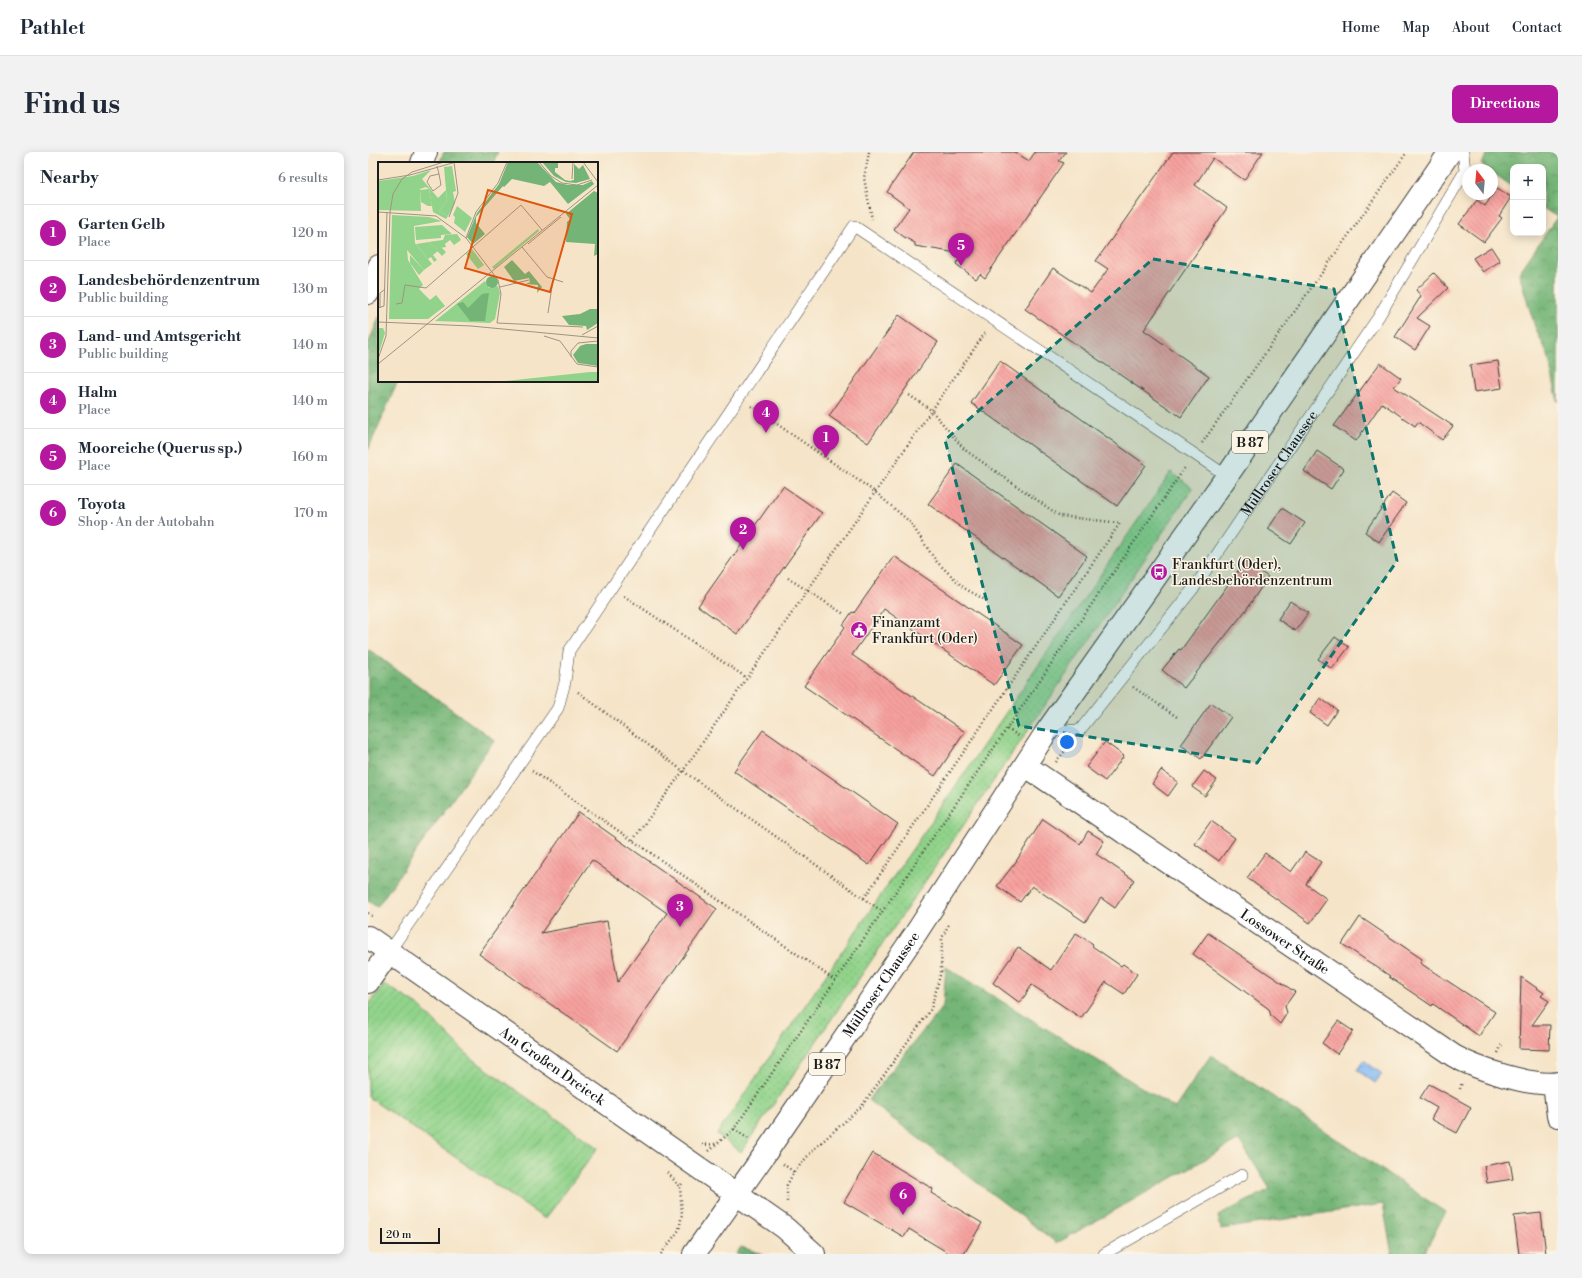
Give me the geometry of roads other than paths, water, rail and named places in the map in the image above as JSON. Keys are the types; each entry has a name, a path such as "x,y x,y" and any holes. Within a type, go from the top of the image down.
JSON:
{"main road":[{"path":"422,162 426,152"},
{"name":"Müllroser Chaussee","path":"694,1254 767,1151 916,933 1048,731 1227,476 1450,152"},
{"path":"368,293 378,268"},
{"name":"Lossower Straße","path":"1026,766 1454,1056 1469,1064 1517,1079 1556,1083"},
{"name":"Am Großen Dreieck","path":"368,937 737,1194 784,1228 814,1254"},
{"path":"368,982 389,952"},
{"path":"1556,1083 1558,1116"}],"lane":[{"name":"Müllroser Chaussee","path":"1048,731 1080,730 1196,586 1375,322 1465,171 1463,152"},
{"path":"389,952 558,708 565,682 569,651 854,226 995,319 1227,476"},
{"path":"1104,1254 1242,1176"}],"water":[{"path":"1364,1060 1382,1074 1375,1083 1357,1070"}],"place":[{"name":"Mooreiche (Querus sp.)","path":"961,266"},
{"name":"Halm","path":"766,433"},
{"name":"Garten Gelb","path":"826,458"},
{"name":"Landesbehördenzentrum","path":"743,550"},
{"name":"Frankfurt (Oder), Landesbehördenzentrum","path":"1159,572"},
{"name":"Finanzamt Frankfurt (Oder)","path":"859,630"},
{"name":"Land- und Amtsgericht","path":"680,927"},
{"name":"Toyota","path":"903,1215"}]}
